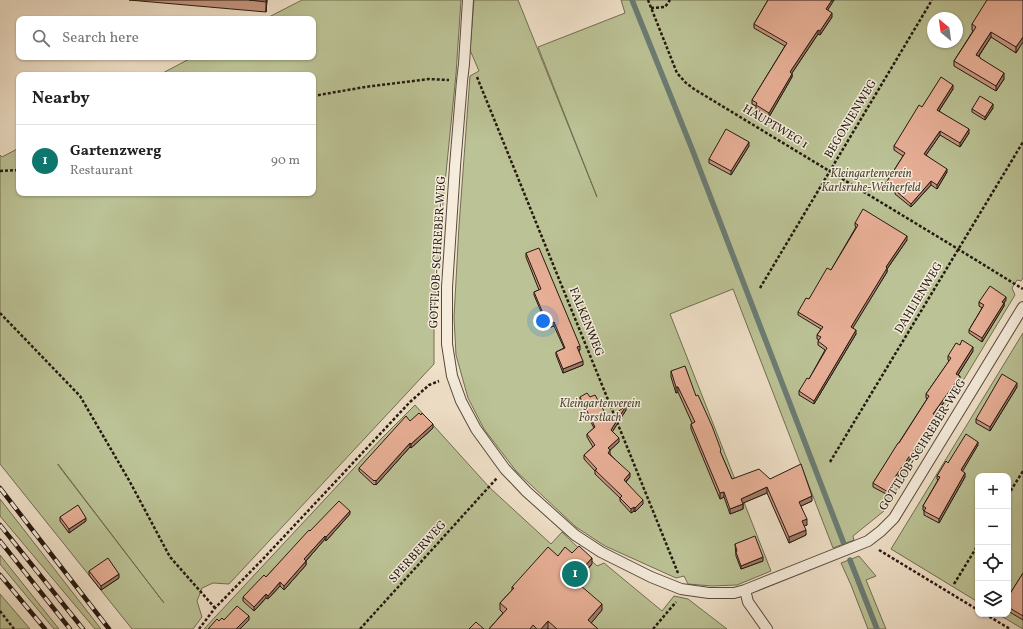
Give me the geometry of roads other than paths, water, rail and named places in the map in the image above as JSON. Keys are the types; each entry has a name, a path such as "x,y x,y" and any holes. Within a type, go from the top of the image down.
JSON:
{"lane":[{"name":"GOTTLOB-SCHREBER-WEG","path":"468,0 447,287 447,344 452,376 461,402 476,429 501,464 528,492 575,535 601,552 651,577 681,589 709,593 734,593 868,541 894,518 1023,307"},
{"path":"745,590 748,602 767,629"}],"waterway":[{"path":"632,0 692,149 844,544"},
{"path":"850,560 877,629"}],"railway":[{"path":"0,488 109,629"},
{"path":"0,525 83,629"},
{"path":"0,541 70,629"},
{"path":"0,575 45,629"}],"place":[{"name":"Gartenzwerg","path":"575,574"}],"park label":[{"name":"Kleingartenverein Karlsruhe-Weiherfeld","path":"871,181"},
{"name":"Kleingartenverein Forstlach","path":"600,411"}]}
